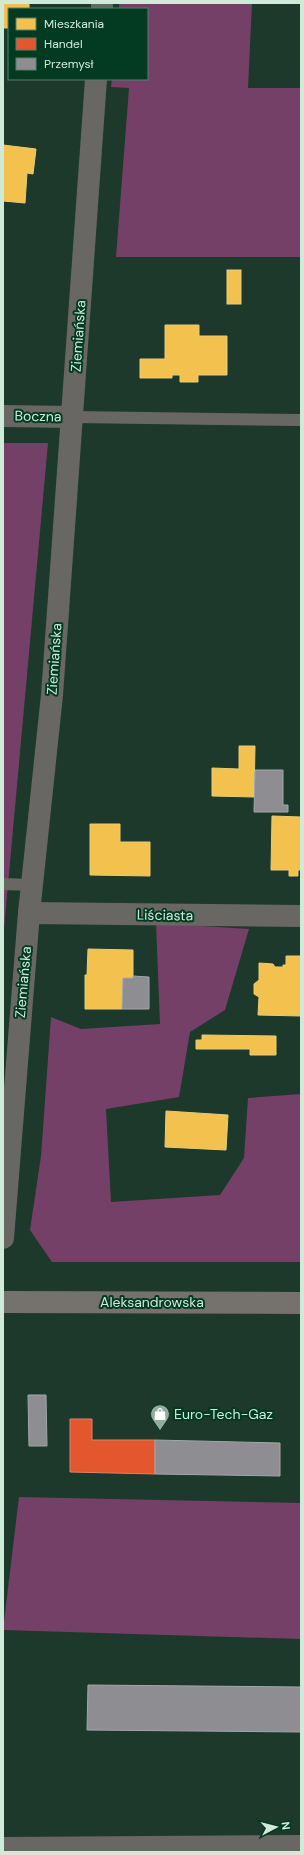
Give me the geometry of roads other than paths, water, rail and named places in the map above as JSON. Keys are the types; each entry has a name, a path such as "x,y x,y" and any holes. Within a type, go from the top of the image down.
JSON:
{"main road":[{"name":"Aleksandrowska","path":"3,1302 301,1302"}],"street":[{"name":"Ziemiańska","path":"3,1238 29,913 52,695 96,80"},
{"name":"Boczna","path":"3,416 73,416"},
{"name":"Liściasta","path":"29,913 301,916"},
{"path":"3,1848 301,1846"}],"lane":[{"path":"73,416 301,420"},
{"path":"3,884 32,885"}],"place":[{"name":"Euro-Tech-Gaz","path":"160,1431"}]}
